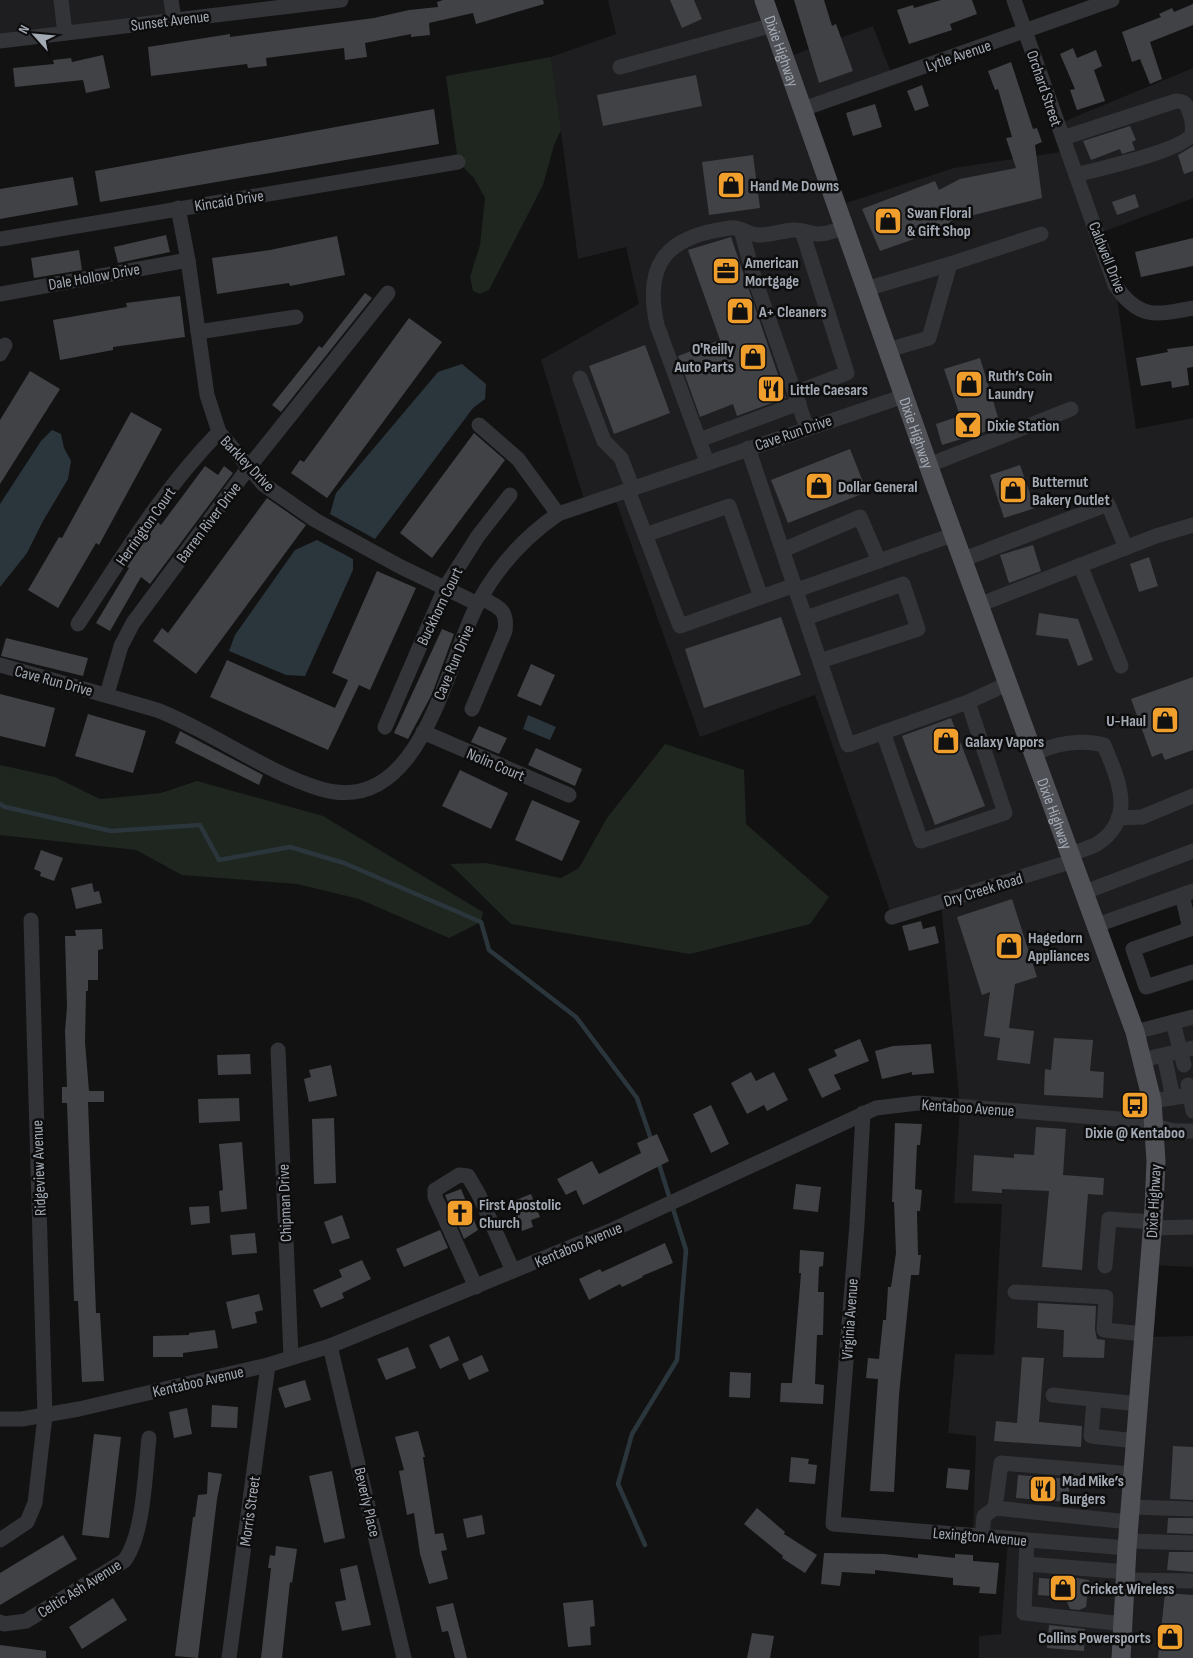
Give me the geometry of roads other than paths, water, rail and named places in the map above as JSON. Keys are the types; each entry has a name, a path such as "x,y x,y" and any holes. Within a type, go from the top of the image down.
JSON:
{"main road":[{"name":"Dixie Highway","path":"764,0 904,396 1135,1032 1152,1101 1156,1161 1127,1545 1127,1576 1121,1658"}],"street":[{"path":"61,0 64,33"},
{"path":"171,0 174,19"},
{"name":"Sunset Avenue","path":"0,41 341,0"},
{"name":"Orchard Street","path":"1014,0 1076,175"},
{"name":"Lytle Avenue","path":"803,110 1112,0"},
{"path":"620,67 773,25"},
{"path":"1063,138 1176,101 1182,101 1188,106 1193,122 1192,133 1184,142 1152,155 1076,175"},
{"name":"Kincaid Drive","path":"0,239 458,162"},
{"name":"Caldwell Drive","path":"1076,175 1115,285 1126,301 1142,311 1160,314 1193,308"},
{"name":"Barkley Drive","path":"178,208 188,260 207,395 219,432 263,484 315,520 445,588 503,611 507,620 506,631 472,709"},
{"path":"707,462 653,307 654,280 662,260 671,247 686,239 730,228 758,235 795,230 820,234 845,228"},
{"path":"741,230 754,277 807,428"},
{"path":"699,440 797,398 847,373 802,231"},
{"path":"866,289 1040,234"},
{"name":"Dale Hollow Drive","path":"0,294 188,260"},
{"path":"888,350 929,338 950,264"},
{"name":"Barren River Drive","path":"107,694 121,646 133,623 249,467 388,293"},
{"path":"198,332 296,317"},
{"path":"580,378 604,441 621,458 645,535 680,626 761,597 796,588 955,534"},
{"name":"Cave Run Drive","path":"0,665 107,694 181,720 276,769 321,788 345,793 375,787 400,770 423,732 480,601 505,559 526,537 558,514 904,396"},
{"path":"929,465 1071,409"},
{"path":"479,424 518,460 558,514"},
{"name":"Herrington Court","path":"78,624 141,530 197,454 219,432"},
{"path":"748,448 848,745 968,702 1009,683"},
{"name":"Buckhorn Court","path":"385,727 445,588 478,536 510,495"},
{"path":"964,559 1108,504 1126,548"},
{"path":"645,535 729,506 761,597"},
{"path":"783,550 860,517 879,561"},
{"path":"981,604 1126,548 1193,525"},
{"path":"1080,566 1120,666"},
{"path":"806,618 903,584 918,628 820,661"},
{"path":"883,732 921,841 1005,813 968,702"},
{"name":"Nolin Court","path":"423,732 569,795"},
{"path":"1035,754 1056,746 1095,742 1104,745 1119,782 1122,806 1118,818 1142,817 1193,796"},
{"name":"Dry Creek Road","path":"892,917 1072,857 1097,844 1114,826 1118,818"},
{"path":"1085,892 1193,851"},
{"path":"1097,925 1187,893 1192,934 1133,949 1146,987 1193,972"},
{"name":"Ridgeview Avenue","path":"0,1540 27,1522 35,1503 45,1416 31,920"},
{"path":"1135,1032 1193,1017"},
{"path":"1142,1060 1164,1055 1186,1055 1174,1022"},
{"name":"Chipman Drive","path":"278,1050 291,1357"},
{"path":"1164,1055 1173,1098"},
{"path":"1152,1101 1173,1098 1191,1091 1193,1111"},
{"name":"Kentaboo Avenue","path":"0,1419 45,1416 268,1365 330,1346 610,1231 876,1108 918,1103 1132,1120 1174,1131 1193,1131"},
{"name":"Virginia Avenue","path":"833,1524 863,1113"},
{"path":"476,1287 435,1197 436,1190 459,1175 468,1176 479,1195 513,1271"},
{"path":"1105,1266 1109,1219 1152,1225 1193,1227"},
{"path":"1015,1292 1106,1297 1104,1330 1144,1334"},
{"name":"Beverly Place","path":"330,1346 404,1658"},
{"name":"Morris Street","path":"229,1658 268,1365"},
{"path":"1053,1395 1138,1404"},
{"path":"1094,1400 1091,1436 1136,1440"},
{"name":"Celtic Ash Avenue","path":"0,1622 4,1624 26,1621 124,1561 131,1552 137,1536 149,1438"},
{"path":"996,1508 1001,1463 1133,1474"},
{"path":"982,1537 984,1516 996,1508 1130,1515 1193,1509"},
{"name":"Lexington Avenue","path":"833,1524 1027,1540 1127,1545 1193,1543"},
{"path":"1027,1540 1024,1613 1124,1624"},
{"path":"1026,1564 1127,1576 1193,1581"}],"waterway":[{"path":"0,804 5,807 111,831 200,825 219,860 290,847 344,863 481,922 489,950 576,1017 637,1098 652,1142"},
{"path":"645,1545 618,1484 632,1434 677,1360 686,1250 658,1161"}],"place":[{"name":"Hand Me Downs","path":"731,185"},
{"name":"Swan Floral & Gift Shop","path":"888,221"},
{"name":"American Mortgage","path":"726,271"},
{"name":"A+ Cleaners","path":"740,311"},
{"name":"O'Reilly Auto Parts","path":"753,357"},
{"name":"Ruth’s Coin Laundry","path":"969,384"},
{"name":"Little Caesars","path":"771,389"},
{"name":"Dixie Station","path":"968,425"},
{"name":"Dollar General","path":"819,486"},
{"name":"Butternut Bakery Outlet","path":"1013,490"},
{"name":"U-Haul","path":"1165,720"},
{"name":"Galaxy Vapors","path":"946,741"},
{"name":"Hagedorn Appliances","path":"1009,946"},
{"name":"Dixie @ Kentaboo","path":"1135,1105"},
{"name":"First Apostolic Church","path":"460,1213"},
{"name":"Mad Mike’s Burgers","path":"1043,1489"},
{"name":"Cricket Wireless","path":"1063,1588"},
{"name":"Collins Powersports","path":"1170,1637"}]}
